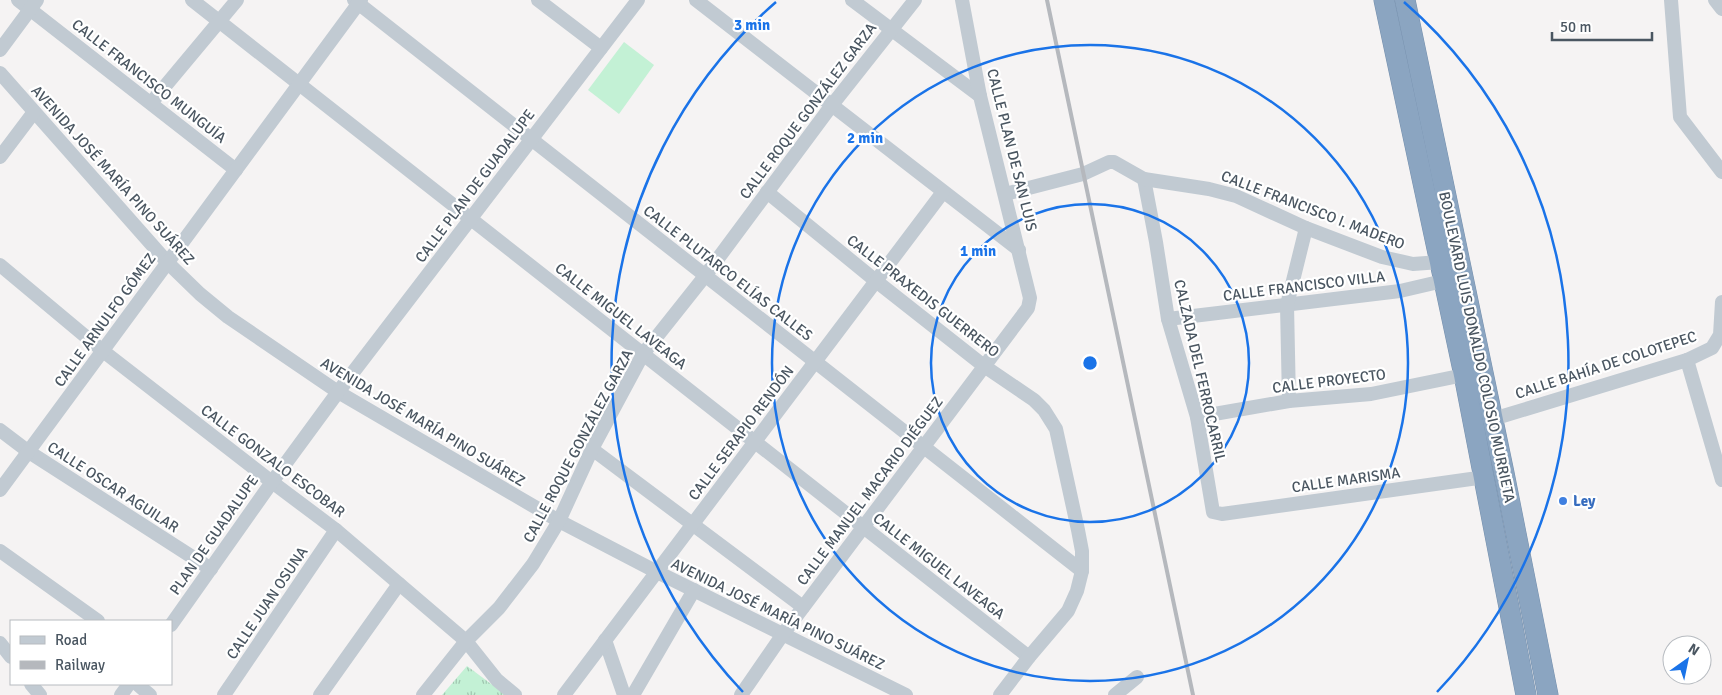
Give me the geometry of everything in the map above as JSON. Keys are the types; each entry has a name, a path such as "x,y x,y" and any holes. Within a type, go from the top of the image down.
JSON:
{"highway":[{"name":"BOULEVARD LUIS DONALDO COLOSIO MURRIETA","path":"1384,0 1485,478 1526,695"},
{"name":"BOULEVARD LUIS DONALDO COLOSIO MURRIETA","path":"1404,0 1493,419 1548,695"}],"street":[{"name":"CALLE FRANCISCO MUNGUÍA","path":"18,0 34,5 236,170"},
{"name":"CALLE MIGUEL LAVEAGA","path":"192,0 1029,657"},
{"path":"152,103 237,0"},
{"path":"538,0 601,48"},
{"name":"CALLE PLAN DE GUADALUPE","path":"338,392 638,0"},
{"path":"696,0 1019,250"},
{"path":"852,0 980,96"},
{"name":"CALLE ROQUE GONZÁLEZ GARZA","path":"423,695 466,641 499,608 534,564 559,522 592,449 643,354 705,276 832,105 915,0"},
{"name":"CALLE PLAN DE SAN LUIS","path":"962,0 980,96 1030,298 1028,308"},
{"path":"1671,0 1680,117 1722,172"},
{"path":"1715,0 1722,8"},
{"name":"CALLE ARNULFO GÓMEZ","path":"0,490 30,452 358,1"},
{"name":"CALLE PLUTARCO ELÍAS CALLES","path":"358,1 1082,571"},
{"path":"0,50 34,5"},
{"name":"AVENIDA JOSÉ MARÍA PINO SUÁREZ","path":"0,74 168,262 200,294 228,317 338,392 559,522 906,695"},
{"path":"0,157 34,112"},
{"name":"CALLE FRANCISCO I. MADERO","path":"1005,194 1083,174 1109,162 1117,163 1144,179 1209,189 1236,196 1306,228 1397,261 1441,272"},
{"name":"CALZADA DEL FERROCARRIL","path":"1144,179 1168,319 1197,417 1213,512"},
{"name":"CALLE PRAXEDIS GUERRERO","path":"767,192 984,366 1034,400 1044,410 1056,429 1082,551 1082,571"},
{"name":"CALLE SERAPIO RENDÓN","path":"564,695 944,192"},
{"path":"1288,401 1287,305 1306,228"},
{"name":"CALLE GONZALO ESCOBAR","path":"0,265 103,351 336,530 466,641 496,680 515,695"},
{"name":"CALLE FRANCISCO VILLA","path":"1168,319 1400,291 1441,272"},
{"name":"CALLE BAHÍA DE COLOTEPEC","path":"1493,419 1686,360 1712,348 1721,336 1722,302"},
{"name":"CALLE MANUEL MACARIO DIÉGUEZ","path":"741,695 803,607 1028,308"},
{"path":"1686,360 1722,480"},
{"name":"CALLE PROYECTO","path":"1197,417 1288,401 1372,394 1464,376"},
{"name":"PLAN DE GUADALUPE","path":"172,624 338,392"},
{"name":"CALLE OSCAR AGUILAR","path":"0,430 30,452 211,569"},
{"path":"592,449 803,607"},
{"name":"CALLE MARISMA","path":"1213,512 1222,514 1485,478"},
{"name":"CALLE JUAN OSUNA","path":"224,695 336,530"},
{"path":"0,551 97,620"},
{"path":"1000,695 1068,611 1077,591 1082,571"},
{"path":"320,695 399,584"},
{"path":"633,695 694,590"},
{"path":"605,640 624,695"},
{"path":"0,642 10,656"},
{"path":"1115,695 1137,677"},
{"path":"32,685 40,695"},
{"path":"138,685 150,695"}],"green space":[{"path":"624,42 654,65 619,114 588,90"},
{"path":"467,666 506,695 442,695"}],"railway":[{"path":"1047,0 1193,695"}],"place":[{"name":"Ley","path":"1563,501"}]}
